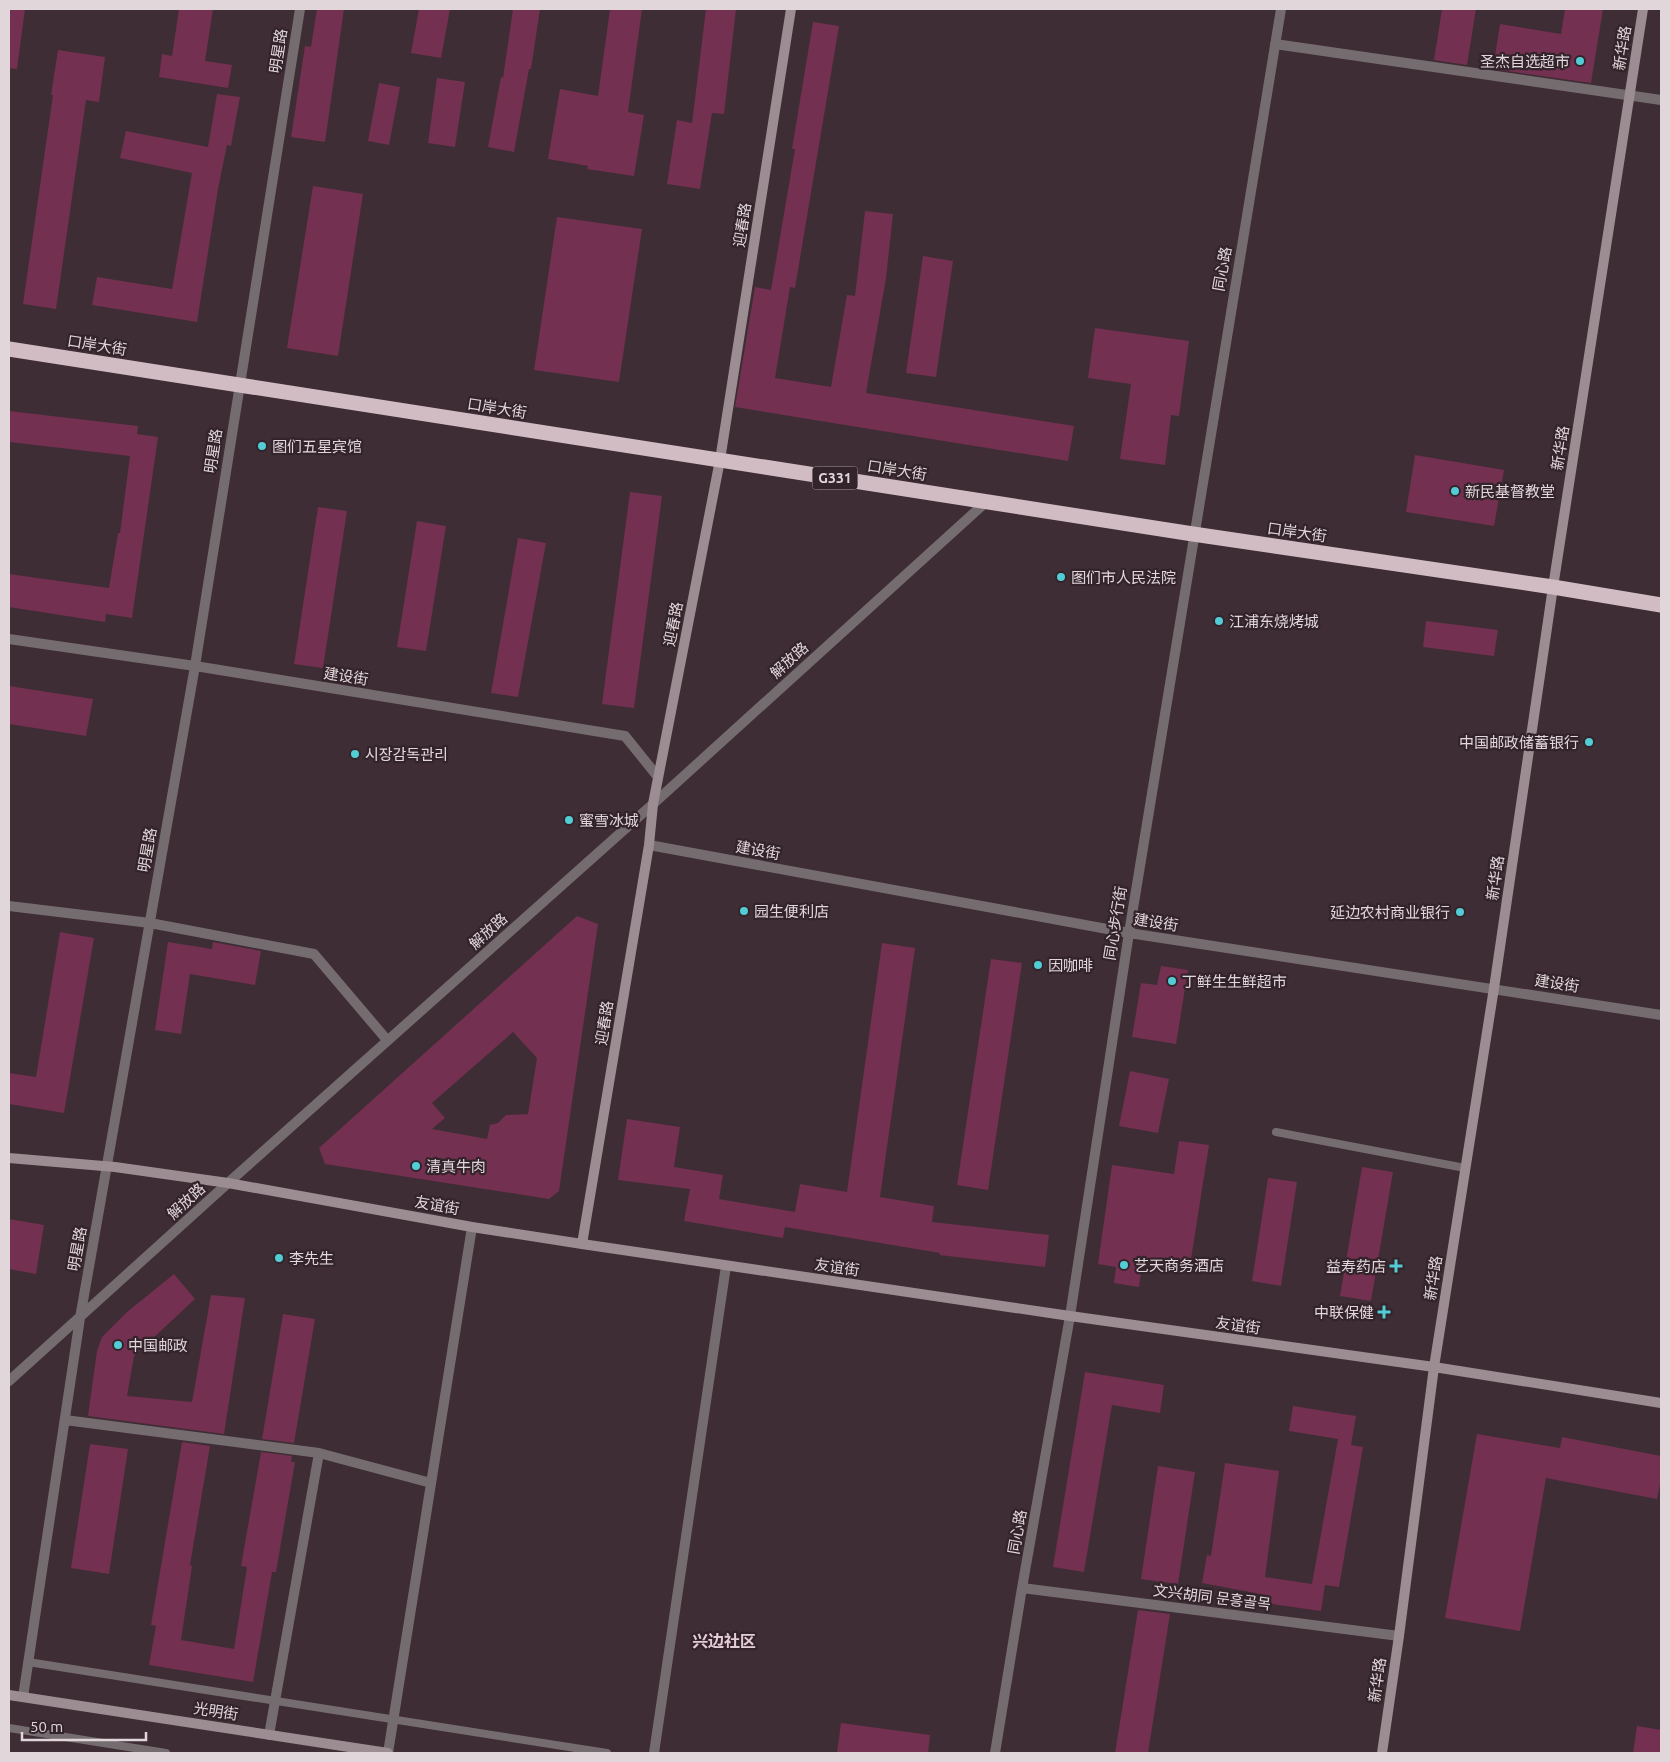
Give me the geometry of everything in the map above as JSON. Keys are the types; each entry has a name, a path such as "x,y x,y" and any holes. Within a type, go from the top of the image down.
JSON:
{"highway":[{"name":"口岸大街","path":"9,349 986,502 1553,587 1661,605"}],"street":[{"name":"明星路","path":"23,1697 80,1318 195,666 300,9"},
{"name":"迎春路","path":"582,1244 649,845 658,777 720,460 791,9"},
{"name":"同心路","path":"1193,534 1281,9"},
{"name":"新华路","path":"1382,1753 1434,1367 1494,988 1553,587 1643,9"},
{"path":"1275,44 1661,100"},
{"name":"解放路","path":"9,1381 387,1040 654,804 986,502"},
{"name":"同心步行街","path":"1070,1316 1193,534"},
{"name":"建设街","path":"9,639 195,666 625,736 658,777"},
{"name":"建设街","path":"649,845 1129,933 1661,1015"},
{"path":"9,906 150,922 314,954 387,1040"},
{"name":"友谊街","path":"9,1158 108,1166 228,1183 472,1227 582,1244 1070,1316 1434,1367 1661,1404"},
{"path":"388,1753 472,1227"},
{"path":"654,1753 726,1266"},
{"name":"同心路","path":"995,1753 1070,1316"},
{"path":"65,1420 319,1453 431,1483"},
{"path":"270,1735 319,1453"},
{"name":"文兴胡同 문흥골목","path":"1022,1588 1399,1636"},
{"name":"光明街","path":"9,1694 388,1753"}],"lane":[{"path":"1276,1132 1465,1168"},
{"path":"28,1662 607,1753"},
{"path":"9,1728 166,1753"}],"building":[{"path":"9,9 25,9 17,69 9,68"},
{"path":"179,9 213,9 205,61 232,65 228,88 159,77 162,54 172,56"},
{"path":"317,9 344,9 325,142 291,137 305,46 311,47"},
{"path":"419,9 450,9 441,58 411,53"},
{"path":"513,9 540,9 531,69 529,69 514,152 488,147 501,77 503,78"},
{"path":"610,9 642,9 628,112 644,115 634,176 587,169 588,166 548,159 560,89 598,96"},
{"path":"706,9 736,9 724,114 712,113 700,189 667,184 677,120 692,123"},
{"path":"1442,9 1476,9 1467,65 1434,60"},
{"path":"1565,9 1603,9 1591,83 1493,69 1500,24 1561,34"},
{"path":"813,22 839,26 795,288 790,287 775,378 831,387 847,295 855,296 865,211 893,214 886,278 866,393 1074,426 1068,461 735,407 755,287 771,290 795,149 792,149"},
{"path":"58,50 105,57 99,102 86,100 56,309 23,304"},
{"path":"437,78 465,82 455,147 428,143"},
{"path":"379,83 400,87 389,145 368,141"},
{"path":"217,94 240,97 231,146 227,145 218,189 197,322 92,305 97,277 172,289 192,173 120,158 126,131 208,147"},
{"path":"313,186 363,194 338,356 287,348"},
{"path":"557,217 642,229 619,382 534,370"},
{"path":"923,256 953,261 936,377 906,373"},
{"path":"1095,328 1189,341 1179,416 1171,415 1165,465 1120,459 1131,384 1088,378"},
{"path":"9,411 138,426 137,434 158,437 132,618 106,614 105,622 9,607 9,574 109,588 118,533 120,533 130,456 9,442"},
{"name":"新民基督教堂","path":"1415,455 1504,470 1494,526 1406,512"},
{"path":"630,492 662,496 634,708 602,704"},
{"path":"318,507 347,511 323,668 294,664"},
{"path":"417,521 446,526 426,651 397,647"},
{"path":"518,538 546,543 518,697 491,693"},
{"path":"1426,621 1498,630 1494,656 1423,647"},
{"path":"9,686 93,699 86,736 9,724"},
{"path":"577,916 598,924 559,1191 549,1199 325,1164 319,1148","holes":["513,1032 537,1058 528,1114 506,1115 498,1123 490,1125 487,1139 432,1129 445,1118 432,1103"]},
{"path":"60,932 94,938 64,1113 9,1104 9,1073 36,1077"},
{"path":"168,942 212,949 213,942 261,951 255,985 190,974 181,1034 155,1030"},
{"path":"882,943 915,948 880,1197 934,1206 932,1222 1049,1235 1045,1267 939,1255 940,1253 785,1227 783,1238 684,1221 690,1189 618,1180 627,1119 680,1127 674,1167 723,1175 719,1199 795,1212 800,1184 847,1192"},
{"path":"991,959 1022,963 988,1190 957,1185"},
{"path":"1161,966 1188,970 1176,1044 1132,1037 1141,983 1157,985"},
{"path":"1130,1071 1169,1079 1158,1133 1119,1126"},
{"path":"1179,1141 1209,1145 1189,1272 1142,1265 1139,1287 1114,1283 1116,1267 1098,1264 1112,1165 1174,1174"},
{"path":"1362,1167 1393,1172 1371,1301 1340,1296"},
{"path":"1268,1178 1297,1182 1281,1286 1252,1281"},
{"path":"9,1219 44,1225 36,1274 9,1269"},
{"path":"174,1274 195,1299 134,1356 127,1396 192,1402 211,1295 245,1298 224,1434 88,1416 97,1351 102,1337 127,1312"},
{"path":"283,1314 315,1319 294,1443 262,1439"},
{"path":"1085,1372 1164,1385 1160,1413 1112,1405 1084,1572 1053,1567"},
{"path":"1293,1406 1356,1416 1351,1445 1363,1447 1339,1587 1325,1585 1321,1611 1265,1603 1266,1595 1202,1583 1207,1555 1211,1556 1225,1463 1279,1471 1265,1577 1312,1584 1338,1439 1289,1431"},
{"path":"1477,1434 1560,1448 1562,1437 1661,1456 1661,1479 1657,1499 1546,1478 1520,1631 1445,1618"},
{"path":"182,1442 210,1446 190,1565 192,1566 181,1640 234,1649 247,1567 241,1566 261,1452 292,1456 291,1462 295,1462 276,1572 272,1572 253,1682 149,1665 156,1626 151,1625"},
{"path":"90,1444 128,1449 109,1574 71,1568"},
{"path":"1158,1466 1195,1472 1178,1584 1141,1579"},
{"path":"1138,1610 1170,1614 1148,1753 1115,1753"},
{"path":"841,1723 930,1735 928,1753 837,1753"},
{"path":"1637,1726 1661,1730 1661,1753 1633,1753"}],"place":[{"name":"圣杰自选超市","path":"1580,61"},
{"name":"图们五星宾馆","path":"262,446"},
{"name":"新民基督教堂","path":"1455,491"},
{"name":"图们市人民法院","path":"1061,577"},
{"name":"江浦东烧烤城","path":"1219,621"},
{"name":"中国邮政储蓄银行","path":"1589,742"},
{"name":"시장감독관리","path":"355,754"},
{"name":"蜜雪冰城","path":"569,820"},
{"name":"园生便利店","path":"744,911"},
{"name":"延边农村商业银行","path":"1460,912"},
{"name":"因咖啡","path":"1038,965"},
{"name":"丁鲜生生鲜超市","path":"1172,981"},
{"name":"清真牛肉","path":"416,1166"},
{"name":"李先生","path":"279,1258"},
{"name":"艺天商务酒店","path":"1124,1265"},
{"name":"益寿药店","path":"1396,1266"},
{"name":"中联保健","path":"1384,1312"},
{"name":"中国邮政","path":"118,1345"}],"district":[{"name":"兴边社区","path":"724,1641"}]}
